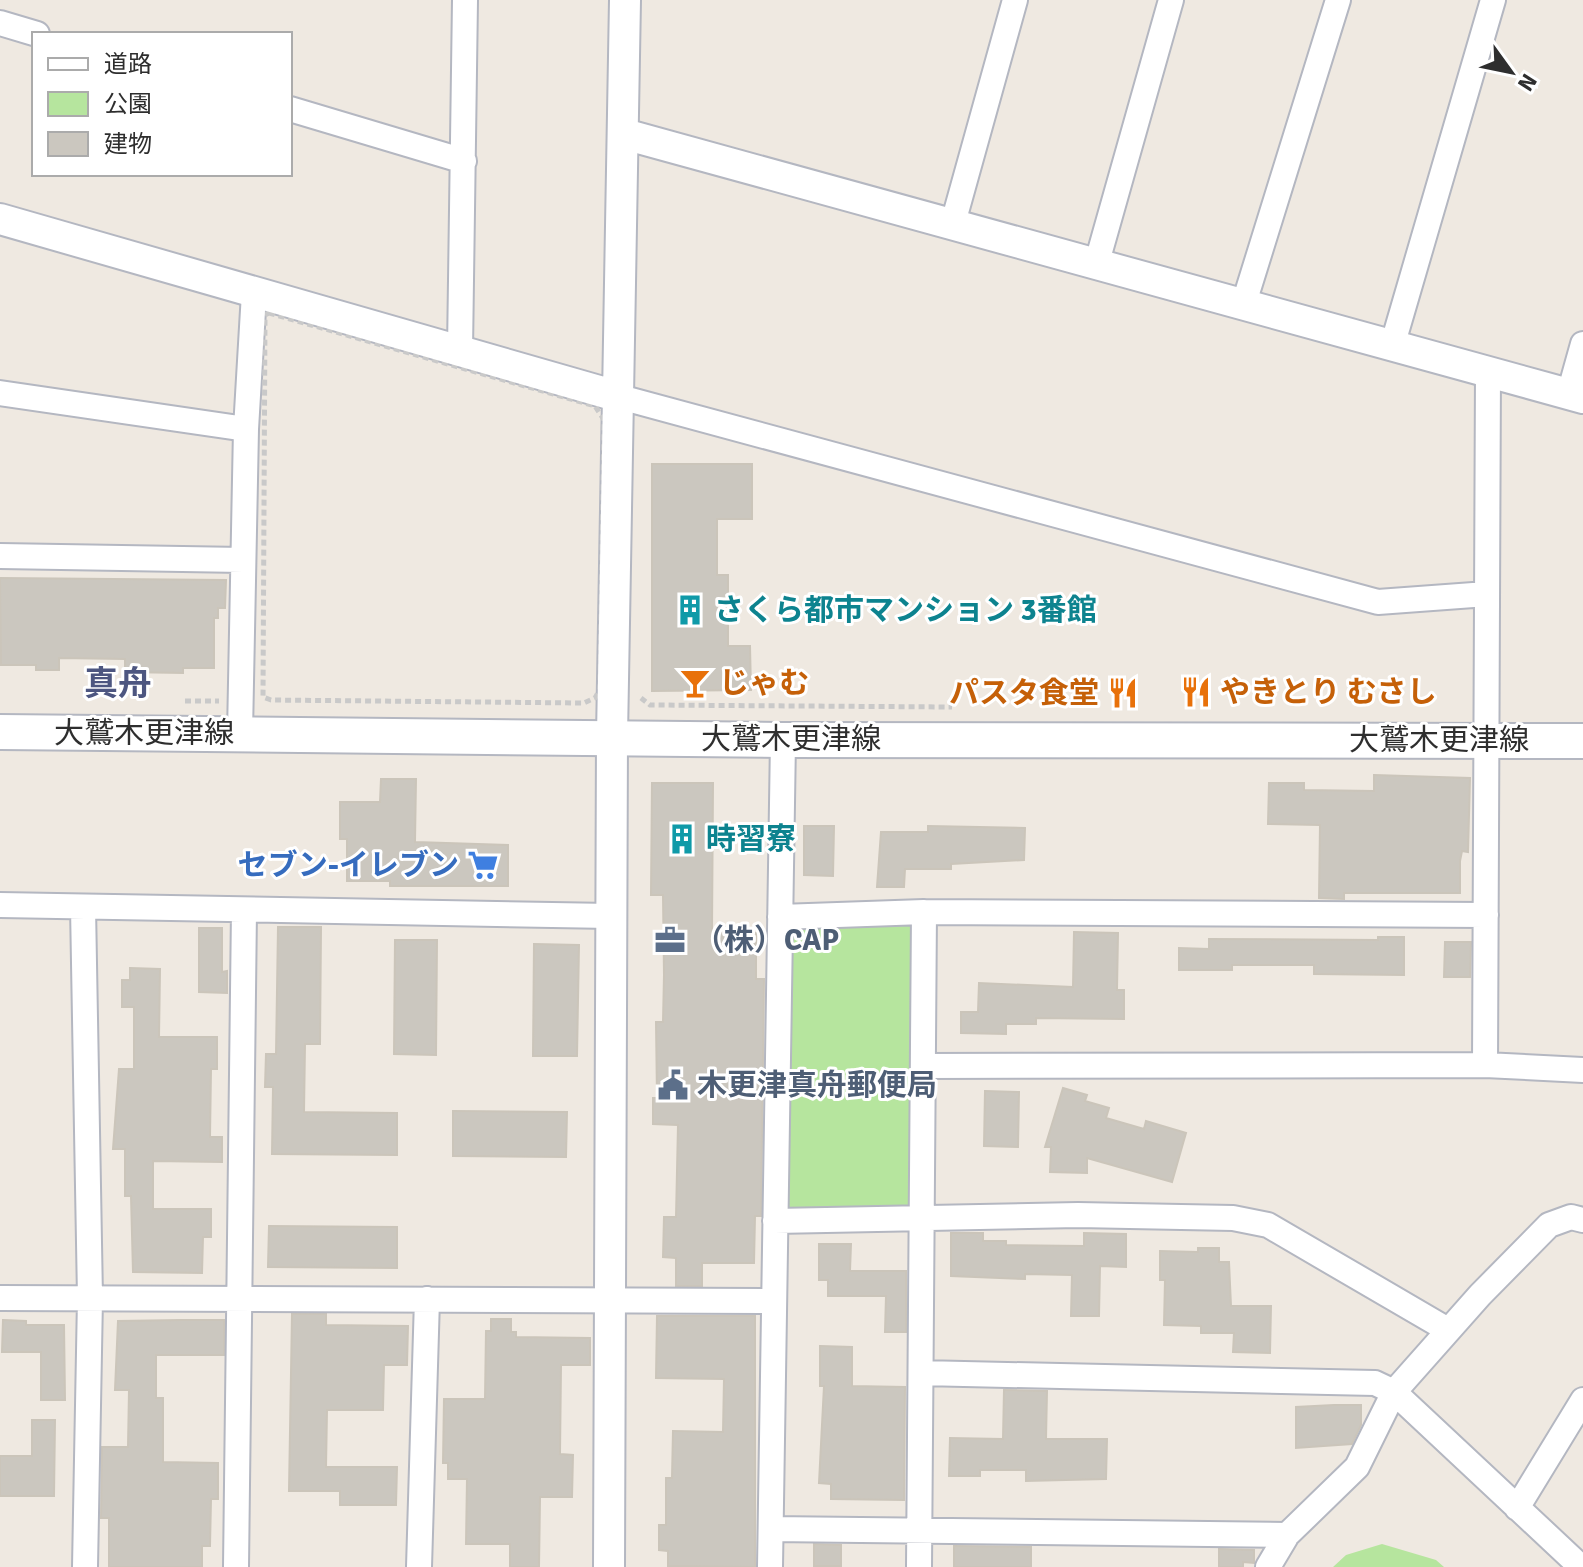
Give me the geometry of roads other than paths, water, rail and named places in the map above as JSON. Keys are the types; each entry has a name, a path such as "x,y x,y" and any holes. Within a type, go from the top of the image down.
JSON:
{"main road":[{"name":"大鷲木更津線","path":"0,732 783,740 1583,741"}],"street":[{"path":"460,350 465,0"},
{"path":"609,1567 612,736 625,0"},
{"path":"953,223 1015,0"},
{"path":"1097,262 1171,0"},
{"path":"1244,303 1338,0"},
{"path":"1393,343 1493,0"},
{"path":"0,23 32,33"},
{"path":"292,110 464,161"},
{"path":"624,134 1393,343 1576,396 1583,344"},
{"path":"0,219 620,397 1378,602 1487,594"},
{"path":"240,733 246,429 254,293"},
{"path":"1485,1065 1488,371"},
{"path":"0,393 246,429"},
{"path":"0,556 243,560"},
{"path":"770,1567 783,740"},
{"path":"0,905 611,916"},
{"path":"83,907 90,1298 85,1567"},
{"path":"236,1567 244,910"},
{"path":"780,917 924,912 1486,915"},
{"path":"919,1567 924,912"},
{"path":"923,1066 1485,1065 1583,1070"},
{"path":"775,1221 922,1217 1233,1218 1268,1225 1448,1330"},
{"path":"1268,1567 1287,1535 1357,1467 1394,1392 1448,1330 1549,1225 1571,1217 1583,1220"},
{"path":"0,1298 774,1301"},
{"path":"419,1567 427,1299"},
{"path":"921,1373 1375,1383 1394,1392 1581,1567"},
{"path":"1517,1508 1583,1400"},
{"path":"771,1529 1287,1535"}],"place":[{"name":"さくら都市マンション 3番館","path":"690,610"},
{"name":"じゃむ","path":"695,683"},
{"name":"やきとり むさし","path":"1196,692"},
{"name":"パスタ食堂","path":"1123,693"},
{"name":"時習寮","path":"682,839"},
{"name":"セブン-イレブン","path":"483,865"},
{"name":"（株）CAP","path":"670,940"},
{"name":"木更津真舟郵便局","path":"673,1085"}],"district":[{"name":"真舟","path":"118,684"}]}
